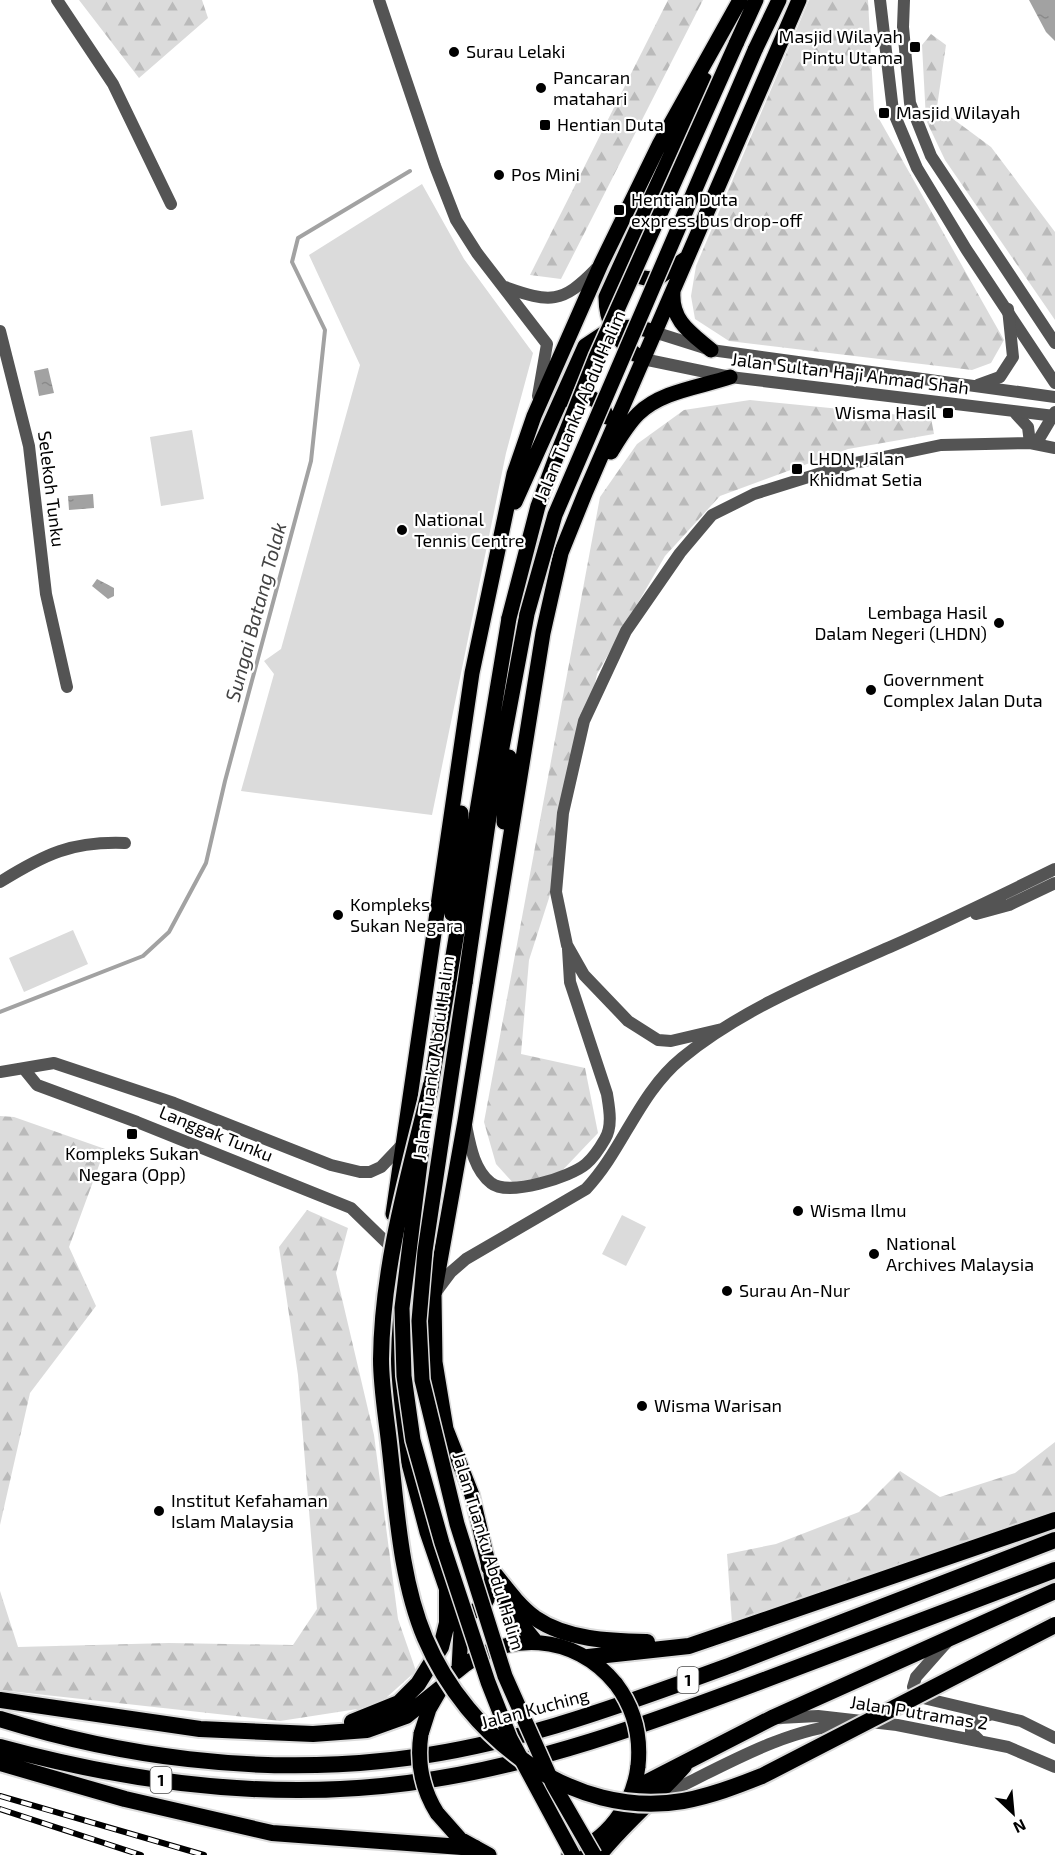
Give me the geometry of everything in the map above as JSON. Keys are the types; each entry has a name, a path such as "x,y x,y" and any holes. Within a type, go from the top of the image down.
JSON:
{"highway":[{"path":"431,1084 387,1281 381,1360 396,1505 410,1590 425,1637 443,1676 486,1730 517,1757 560,1783 614,1800 653,1803 682,1801 725,1791 762,1776 1055,1625"},
{"path":"588,1657 690,1646 1055,1520"},
{"name":"Jalan Kuching","path":"0,1719 42,1732 215,1763 307,1765 382,1761 519,1737 574,1721 718,1670 1055,1540"},
{"path":"489,1567 515,1600 536,1618 565,1632 599,1640 690,1646"},
{"name":"1","path":"0,1747 120,1776 213,1787 325,1789 418,1782 519,1762 576,1747 685,1710 1055,1570"},
{"path":"314,1734 369,1717 399,1703 418,1684 441,1647 447,1623 447,1586"},
{"path":"627,1802 647,1782 772,1718 948,1641 1055,1591"},
{"path":"0,1700 200,1729 314,1734 367,1730 406,1716 442,1687"},
{"path":"597,1855 635,1813 651,1801 690,1759"},
{"path":"0,1763 125,1799 272,1833 482,1852"},
{"path":"404,1844 437,1855"}],"main road":[{"path":"643,359 623,345 612,328 608,320 606,297 629,242 741,0"},
{"name":"Jalan Tuanku Abdul Halim","path":"459,1669 461,1631 427,1532 407,1456 396,1385 389,1245 401,1146 472,672 514,474 534,416 601,264 659,145 741,0"},
{"name":"Jalan Tuanku Abdul Halim","path":"571,1855 510,1738 488,1682 452,1573 413,1440 404,1376 402,1308 431,1084 509,618 538,507 596,357 756,0"},
{"name":"Jalan Tuanku Abdul Halim","path":"597,1855 553,1784 505,1676 457,1524 422,1380 419,1321 425,1251 489,817 527,614 559,505 755,50 779,0"},
{"name":"Jalan Tuanku Abdul Halim","path":"536,1642 507,1606 489,1567 472,1495 446,1429 435,1362 434,1295 465,1121 543,633 561,553 654,332 799,0"},
{"path":"629,242 632,270 645,279 657,279 687,257"},
{"path":"672,292 673,306 678,321 711,350"},
{"path":"501,532 585,346 612,328 635,327 654,332"},
{"path":"586,491 628,425 639,412 678,393 730,377"},
{"path":"550,423 576,398 584,396 595,398 603,405 607,416 609,428 606,444"},
{"path":"493,950 518,661"},
{"path":"450,972 452,898 473,704 472,672"},
{"path":"447,1586 462,1610 473,1612 481,1609 493,1588 489,1567"},
{"path":"482,1852 457,1836 437,1813 422,1778 419,1756 421,1734 429,1709 442,1687 459,1669 500,1647 536,1642 551,1644 588,1657 616,1684 635,1723 639,1744 638,1766 627,1802 603,1834 571,1855"},
{"path":"597,1855 603,1834"}],"street":[{"path":"57,0 113,84 171,204"},
{"path":"379,0 435,166 456,220 477,253 547,344 534,416"},
{"path":"880,0 893,111 917,168 938,205 1055,383"},
{"path":"904,0 903,27 910,103 931,156 1055,343"},
{"path":"504,286 537,298 556,297 578,286 601,264"},
{"path":"977,385 1000,377 1013,357 1008,309"},
{"name":"Selekoh Tunku","path":"0,331 29,446 46,594 68,687"},
{"name":"Jalan Sultan Haji Ahmad Shah","path":"654,332 711,350 1055,397"},
{"name":"Jalan Sultan Haji Ahmad Shah","path":"643,359 730,377 1016,414 1054,415"},
{"path":"1016,414 1028,427 1033,444"},
{"path":"1033,444 1054,415"},
{"path":"465,1121 476,1163 491,1184 511,1189 539,1184 586,1165 607,1137 610,1110 608,1094 570,982 567,945 556,892 563,813 584,721 626,631 680,553 712,515 754,494 859,462 941,445 1033,444 1055,448"},
{"path":"0,882 63,849 93,842 125,843"},
{"path":"434,1295 451,1272 466,1259 586,1189 598,1176 628,1124 663,1076 682,1058 722,1029 787,992 943,924 1055,870"},
{"path":"943,924 1009,905 1055,883"},
{"path":"567,945 584,975 628,1021 658,1040 671,1041 722,1029"},
{"name":"Langgak Tunku","path":"0,1072 54,1063 174,1103 331,1165 360,1172 370,1172 381,1167 401,1146"},
{"name":"Langgak Tunku","path":"24,1069 37,1085 129,1119 351,1208 389,1245"},
{"name":"Jalan Putramas 2","path":"948,1641 916,1677 914,1693 919,1697 1021,1721 1055,1738"},
{"path":"984,1742 973,1736 971,1725 978,1717 990,1715"},
{"name":"Jalan Putramas 2","path":"772,1718 818,1716 897,1725 984,1742 1032,1755 1055,1767"},
{"path":"651,1801 774,1743 842,1725 869,1723"}],"green space":[{"path":"79,0 202,0 208,18 139,78"},
{"path":"668,0 703,0 561,279 530,275"},
{"path":"809,0 868,0 874,110 1004,340 991,363 972,370 729,341 695,319 691,296 696,266"},
{"path":"931,34 946,45 937,107 991,147 1055,232 1055,320 945,160 926,120 922,45"},
{"name":"National Tennis Centre","path":"422,184 464,259 533,353 506,453 432,815 241,791 274,674 264,661 281,649 360,365 309,255"},
{"path":"750,400 931,418 934,434 848,449 720,496 665,556 597,674 549,898 529,960 521,1054 585,1068 598,1133 558,1175 516,1186 496,1164 484,1122 600,497 637,444 684,410"},
{"path":"192,430 204,499 161,506 150,437"},
{"path":"73,930 88,964 24,992 9,958"},
{"path":"0,1116 14,1117 105,1149 69,1247 96,1306 30,1393 0,1525"},
{"path":"307,1210 348,1228 336,1273 374,1435 398,1619 416,1671 377,1706 280,1721 0,1690 0,1591 18,1647 169,1643 293,1645 317,1609 298,1375 279,1247"},
{"path":"622,1215 646,1227 626,1266 602,1254"},
{"path":"1055,1442 1055,1515 732,1623 727,1554 776,1544 859,1512 900,1471 940,1497 1015,1473"}],"water":[{"path":"1029,0 1055,0 1055,41 1046,32"},
{"path":"48,368 54,393 39,396 34,371"},
{"path":"93,494 94,508 69,510 68,496"},
{"path":"97,579 114,588 114,596 108,599 92,586"}],"waterway":[{"name":"Sungai Batang Tolak","path":"0,1012 143,956 169,932 206,863 225,781 311,461 325,330 292,262 298,238 410,171"}],"railway":[{"path":"0,1796 204,1855"},
{"path":"0,1809 141,1855"}],"place":[{"name":"Masjid Wilayah Pintu Utama","path":"915,47"},
{"name":"Surau Lelaki","path":"454,52"},
{"name":"Pancaran matahari","path":"541,88"},
{"name":"Masjid Wilayah","path":"884,113"},
{"name":"Hentian Duta","path":"545,125"},
{"name":"Pos Mini","path":"499,175"},
{"name":"Hentian Duta express bus drop-off","path":"619,210"},
{"name":"Wisma Hasil","path":"948,413"},
{"name":"LHDN, Jalan Khidmat Setia","path":"797,469"},
{"name":"National Tennis Centre","path":"402,530"},
{"name":"Lembaga Hasil Dalam Negeri (LHDN)","path":"999,623"},
{"name":"Government Complex Jalan Duta","path":"871,690"},
{"name":"Kompleks Sukan Negara","path":"338,915"},
{"name":"Kompleks Sukan Negara (Opp)","path":"132,1134"},
{"name":"Wisma Ilmu","path":"798,1211"},
{"name":"National Archives Malaysia","path":"874,1254"},
{"name":"Surau An-Nur","path":"727,1291"},
{"name":"Wisma Warisan","path":"642,1406"},
{"name":"Institut Kefahaman Islam Malaysia","path":"159,1511"}]}
